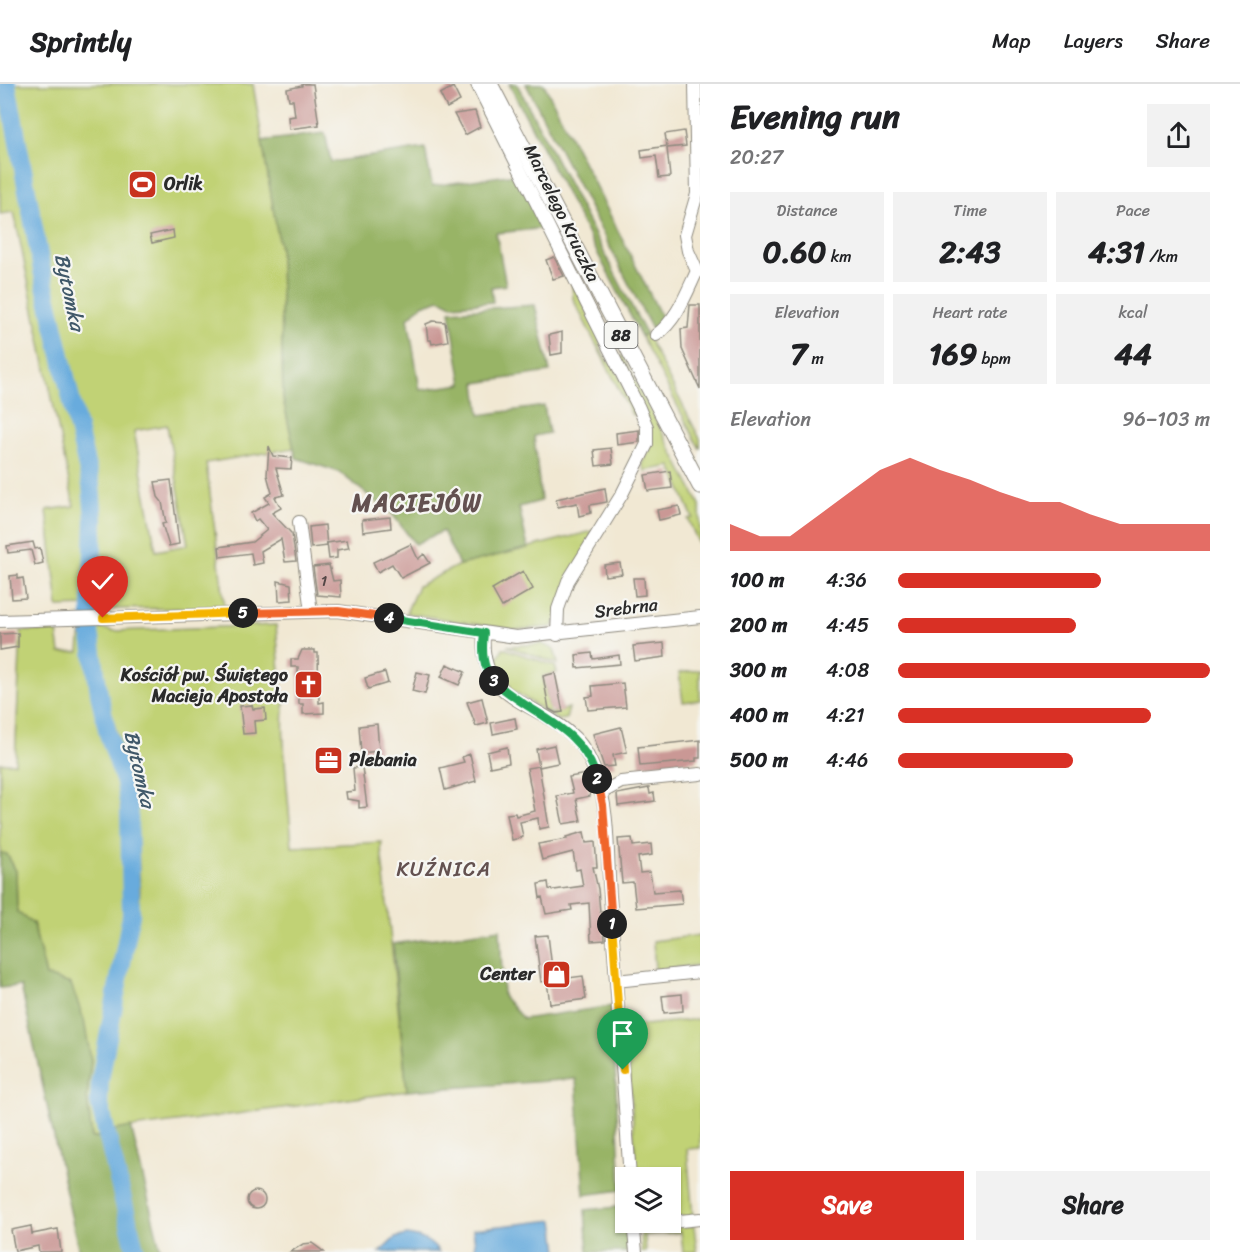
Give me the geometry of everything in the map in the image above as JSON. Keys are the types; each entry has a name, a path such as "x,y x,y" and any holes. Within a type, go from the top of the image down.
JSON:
{"main road":[{"name":"88","path":"490,84 700,486"},
{"name":"88","path":"501,84 700,464"}],"street":[{"name":"Marcelego Kruczka","path":"477,84 643,415 647,444 617,503 568,581 558,609 557,634"},
{"path":"656,335 666,328 675,316 698,271 688,251 685,235 697,194 695,84"},
{"path":"299,522 311,612"},
{"name":"Srebrna","path":"0,621 311,612 371,615 516,638 700,617"},
{"path":"484,633 483,652 492,679 512,696 576,739 596,774 601,793 629,1167"},
{"path":"596,774 621,782"},
{"path":"601,793 621,782 700,774"},
{"path":"616,981 700,972"},
{"path":"681,1221 700,1219"},
{"path":"635,1233 636,1252"}],"green space":[{"path":"0,84 2,84 48,325 84,477 89,524 86,606 58,607 47,510 74,506 14,212 0,214"},
{"path":"12,84 253,84 280,249 283,399 294,448 206,463 225,608 98,609 98,495 50,284","holes":["167,425 188,545 156,551 134,431"]},
{"path":"509,84 517,84 646,334 641,336"},
{"path":"526,84 544,84 664,322 653,331"},
{"path":"325,133 331,162 425,148 432,186 515,174 546,228 496,233 506,285 491,287 493,302 452,305 440,299 422,305 408,318 420,390 462,384 450,311 535,305 550,372 476,383 480,415 544,406 549,433 534,436 541,501 519,507 528,548 459,565 443,531 415,544 393,515 339,472 296,458 283,399 280,249 262,141"},
{"path":"572,280 599,337 603,353 614,365 637,413 632,415 573,299"},
{"path":"646,334 700,439 700,449 641,336"},
{"path":"622,355 700,505 700,547 688,519 693,518 671,466 645,471 642,464 650,445 619,362"},
{"path":"593,531 553,627 513,630 406,613 418,586 459,565"},
{"path":"276,625 282,694 286,699 283,725 292,847 382,842 407,1091 110,1131 104,1086 133,946 140,892 136,802 99,669 95,627 113,631"},
{"path":"84,628 94,696 118,781 125,856 123,931 93,1089 101,1136 92,1138 87,1097 91,1060 71,984 46,976 33,923 17,912 16,871 7,855 0,853 0,763 15,763 21,631 57,631 60,653 79,652 81,629"},
{"path":"542,644 554,649 558,664 507,646"},
{"path":"503,648 555,666 557,673 543,676 550,714 569,708 566,719 558,720 509,688 511,685 496,670 496,661"},
{"path":"700,670 700,700 683,702 679,673"},
{"path":"0,853 7,854 16,871 17,912 33,923 46,976 71,984 84,1020 91,1060 87,1097 92,1138 101,1136 131,1252 79,1252 21,986 0,988"},
{"path":"500,929 503,996 523,1019 612,1006 620,1167 615,1167 615,1191 584,1195 576,1079 407,1091 393,944"},
{"path":"700,935 700,965 655,970 653,941"},
{"path":"700,1019 700,1148 687,1149 693,1217 681,1218 681,1167 636,1167 626,1027"},
{"path":"131,1127 160,1248 142,1251 129,1211 110,1131"},
{"path":"615,1207 615,1233 627,1233 629,1252 588,1252 585,1210"},
{"path":"694,1226 697,1252 683,1252 681,1227"},
{"path":"669,1233 645,1235 646,1252 642,1252 641,1234"}],"water":[{"path":"554,1220 558,1252 476,1252 473,1229"},
{"path":"407,1235 425,1240 439,1252 380,1252 395,1238"}],"building":[{"path":"302,84 313,84 319,125 289,129 288,117 295,116 293,100 289,100 287,89 302,86"},
{"path":"453,87 460,101 447,108 440,94"},
{"path":"475,111 480,127 465,135 454,114"},
{"path":"684,131 686,146 667,148 670,177 659,178 656,156 642,158 641,150 667,146 665,134"},
{"path":"173,230 174,238 152,243 150,235"},
{"path":"554,257 564,276 553,279 546,260"},
{"path":"690,305 700,305 700,389 682,349 681,329 688,328"},
{"path":"433,321 445,322 448,341 432,344 431,340 428,340 426,324"},
{"path":"562,332 562,353 551,355 549,335"},
{"path":"639,430 639,442 617,445 616,433"},
{"path":"269,446 273,456 292,458 291,469 276,468 284,495 275,497 281,508 272,513 292,534 296,561 285,562 281,539 261,551 263,563 253,565 251,553 220,557 219,547 252,542 267,530 258,519 255,521 251,513 269,503 265,497 272,493 267,475"},
{"path":"611,448 613,464 596,466 594,450"},
{"path":"670,471 672,488 648,491 645,475"},
{"path":"171,480 179,544 169,546 162,524 166,523 162,502 158,497 155,482"},
{"path":"605,488 607,502 590,505 591,513 579,516 577,503 558,507 556,499"},
{"path":"679,506 681,515 659,520 657,510"},
{"path":"390,517 391,528 363,532 362,520"},
{"path":"325,525 327,546 311,548 309,527"},
{"path":"347,540 349,548 337,550 337,558 329,559 327,543"},
{"path":"33,542 35,549 40,548 43,563 35,565 31,550 8,553 7,546"},
{"path":"411,544 418,559 424,554 430,563 401,578 392,564 378,572 373,562"},
{"path":"620,563 622,574 605,576 604,565"},
{"path":"329,565 333,581 340,580 341,597 317,595 313,567"},
{"path":"523,571 533,589 502,607 492,589"},
{"path":"18,575 18,579 23,578 26,598 12,599 10,576"},
{"path":"633,578 644,578 645,595 635,596"},
{"path":"278,581 291,584 292,600 279,601"},
{"path":"18,633 18,647 0,650 0,634"},
{"path":"664,643 665,657 635,661 633,646"},
{"name":"Kościół pw. Świętego Macieja Apostoła","path":"302,650 315,650 315,653 318,653 319,703 324,702 324,713 303,714 303,704 299,704 298,667 291,667 291,659 298,659"},
{"path":"592,653 593,659 619,655 620,664 577,668 576,655"},
{"path":"447,664 465,672 459,685 441,677"},
{"path":"385,672 388,683 368,689 365,678"},
{"path":"417,672 430,675 425,694 412,691"},
{"path":"555,673 563,712 556,713 549,709 543,676"},
{"path":"623,683 626,707 588,710 586,697 593,696 592,686"},
{"path":"482,698 488,723 476,726 467,702"},
{"path":"252,705 253,709 265,708 266,720 254,721 255,733 243,734 240,706"},
{"path":"515,718 517,729 493,734 491,723"},
{"path":"377,724 379,751 361,753 359,726"},
{"path":"621,727 627,752 613,755 615,766 604,767 593,734"},
{"path":"700,740 700,758 696,758 696,761 640,766 638,747"},
{"path":"554,745 558,763 539,767 536,749"},
{"path":"507,747 509,763 490,767 487,752"},
{"path":"470,754 476,781 445,790 440,768 464,762 462,757"},
{"path":"539,766 549,827 539,829 538,818 520,822 523,837 512,840 507,814 515,813 516,816 535,811 527,768"},
{"path":"362,767 367,807 359,808 359,801 347,799 346,792 355,791 353,768"},
{"path":"586,774 590,796 576,799 581,821 563,824 557,796 573,793 569,777"},
{"path":"649,788 650,794 654,793 655,801 618,806 617,794"},
{"path":"584,832 586,843 595,842 597,867 593,867 600,912 603,912 605,940 591,941 589,903 571,905 572,910 546,914 542,897 540,898 538,884 548,882 549,889 554,890 583,886 580,869 576,870 573,852 542,860 538,844 567,839 566,837"},
{"path":"632,838 633,846 651,844 652,855 638,857 640,873 650,872 653,892 680,890 682,904 636,908 633,882 622,883 618,839"},
{"path":"548,935 552,968 559,967 561,979 583,976 586,999 550,1004 547,981 541,982 535,936"},
{"path":"682,994 683,1011 664,1013 662,996"},
{"path":"252,1191 260,1191 265,1196 263,1207 252,1209 247,1204 247,1196"},
{"path":"31,1226 32,1234 58,1229 61,1252 39,1252 38,1246 15,1251 11,1230"},
{"path":"312,1243 324,1252 290,1252 303,1244"}],"waterway":[{"name":"Bytomka","path":"7,84 45,286 91,485 94,520 90,631 99,693 108,734 125,783 129,808 131,915 100,1080 99,1102 136,1252"}],"place":[{"name":"Orlik","path":"143,184"},
{"name":"Kościół pw. Świętego Macieja Apostoła","path":"309,685"},
{"name":"Plebania","path":"328,760"},
{"name":"Center","path":"556,974"}],"district":[{"name":"MACIEJÓW","path":"417,503"},
{"name":"KUŹNICA","path":"444,869"}],"route":[{"path":"103,618 338,611 484,633 484,658 490,676 517,699 572,735 579,742 596,774 603,805 623,1070"}]}
